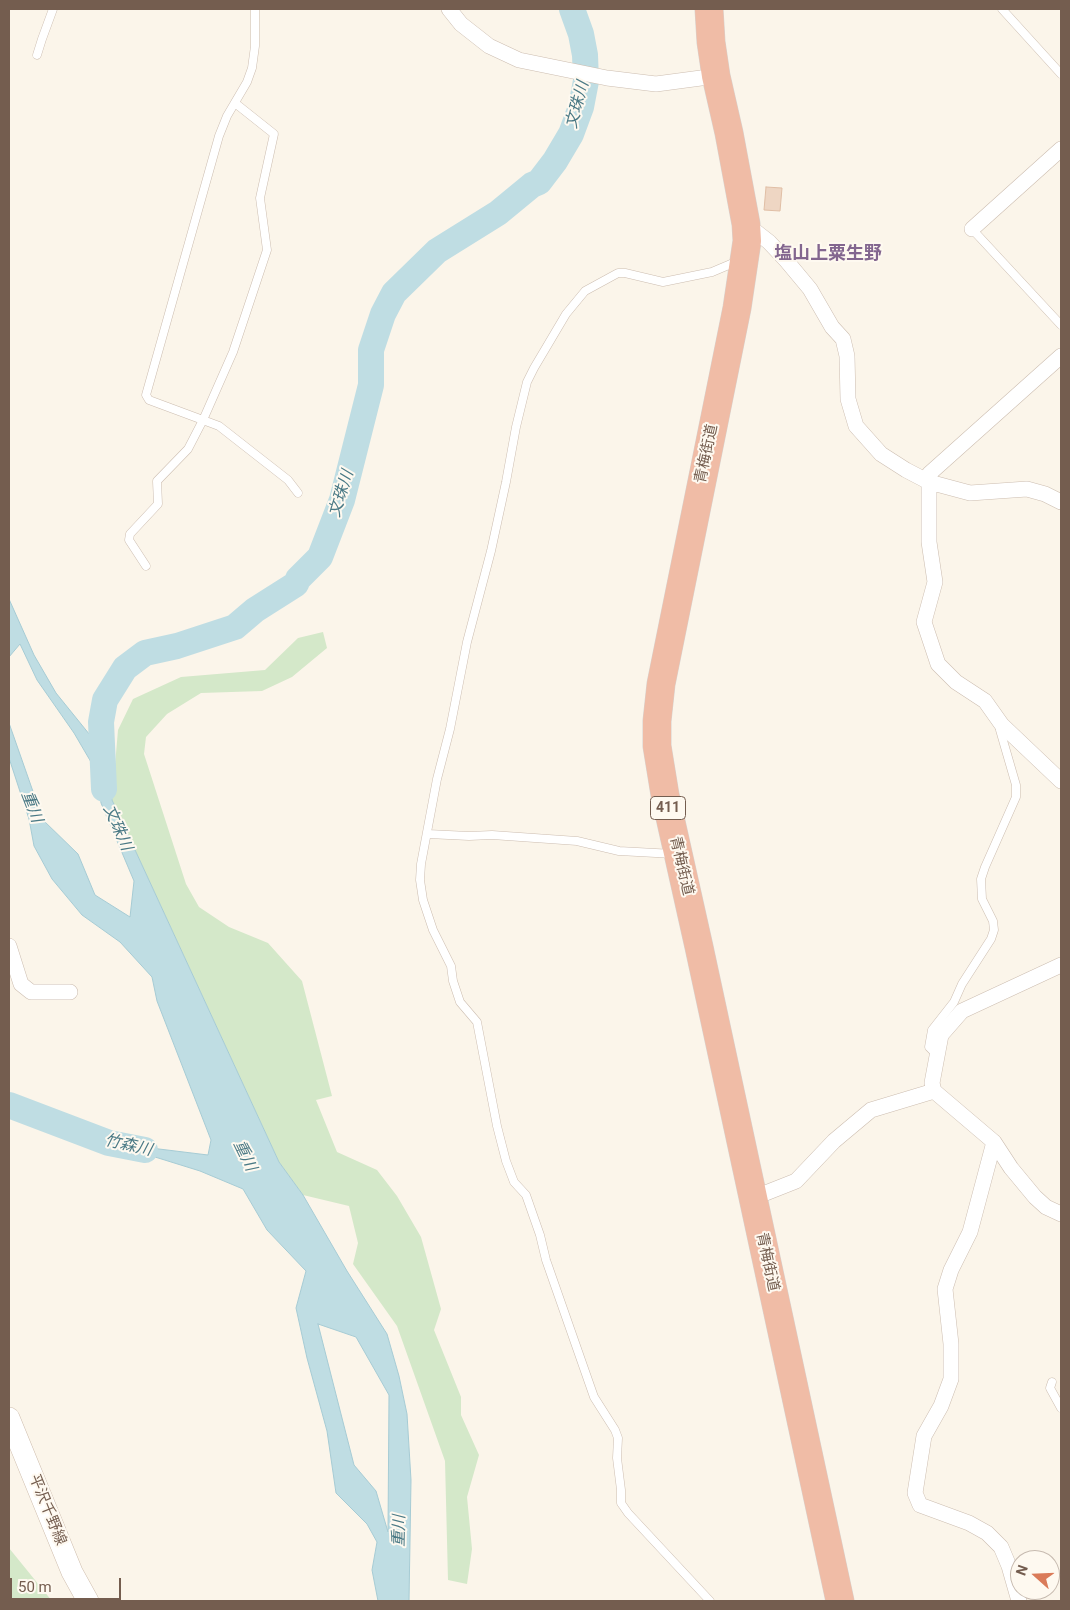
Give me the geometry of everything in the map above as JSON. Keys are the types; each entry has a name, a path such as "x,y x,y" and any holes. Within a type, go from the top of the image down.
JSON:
{"highway":[{"name":"青梅街道","path":"709,9 716,76 729,132 746,224 747,241 737,308 661,684 657,722 657,746 665,795 840,1601"}],"main road":[{"name":"平沢千野線","path":"9,1418 72,1572 88,1601"}],"street":[{"path":"449,9 461,24 489,46 519,60 607,78 656,84 716,76"},
{"path":"972,229 1061,149"},
{"path":"746,224 769,242 785,259 810,289 832,327 842,339 847,356 848,399 856,426 881,454 929,482 970,493 1027,490 1045,494 1061,502"},
{"path":"1061,356 930,474 929,542 935,582 924,622 938,664 956,682 985,701 1002,725 1061,781"},
{"path":"9,946 21,984 32,992 70,992"},
{"path":"1061,965 962,1011 941,1035 932,1082 934,1091 994,1142 1011,1168 1035,1197 1046,1207 1061,1214"},
{"path":"753,1198 796,1181 834,1141 871,1110 934,1091"},
{"path":"994,1142 970,1232 951,1270 945,1289 951,1344 951,1379 941,1406 924,1436 915,1493 920,1505 969,1523 987,1533 994,1540 1000,1547 1009,1566 1019,1601"}],"lane":[{"path":"37,55 53,9"},
{"path":"254,9 255,46 252,68 247,82 219,136 146,395 149,400 219,426 288,480 298,493"},
{"path":"1002,9 1061,74"},
{"path":"146,566 129,540 130,534 158,504 158,481 188,449 204,420 233,352 267,250 260,198 274,134 235,103"},
{"path":"972,229 1061,325"},
{"path":"710,1601 620,1503 621,1490 616,1458 618,1438 594,1397 546,1260 540,1235 526,1195 514,1182 506,1161 497,1126 477,1022 460,1002 453,981 451,966 433,930 423,900 420,880 421,864 437,779 450,729 467,642 493,542 527,382 534,368 566,314 585,291 618,273 626,273 663,282 712,272 745,258"},
{"path":"937,1055 929,1047 932,1030 954,1002 962,984 991,939 994,930 993,921 982,898 981,879 1016,797 1016,785 1000,730 1002,725"},
{"path":"428,834 492,835 577,841 619,851 678,854"},
{"path":"1052,1382 1050,1388 1061,1408"}],"green space":[{"path":"323,632 327,648 292,677 262,691 201,693 167,714 146,737 144,754 186,884 199,907 229,927 268,943 302,981 332,1096 316,1100 337,1152 377,1170 397,1196 421,1237 441,1309 434,1330 461,1397 461,1415 479,1455 467,1497 472,1549 467,1584 448,1580 445,1461 397,1326 353,1264 358,1243 349,1206 303,1195 279,1162 112,800 118,730 133,699 181,677 265,670 298,638"},
{"path":"9,1548 52,1601 9,1601"}],"water":[{"name":"重川","path":"9,599 34,655 56,693 94,740 108,761 112,800 279,1162 303,1195 347,1271 387,1334 407,1414 411,1480 409,1601 378,1601 372,1570 377,1542 367,1524 336,1493 327,1431 307,1358 296,1308 306,1271 267,1230 243,1189 200,1171 110,1143 208,1155 211,1140 157,1001 152,977 120,942 82,915 52,879 34,846 29,819 9,758 9,723 43,820 78,854 95,895 130,917 134,881 101,803 98,774 74,733 37,680 20,644 9,657","holes":["318,1324 356,1337 389,1395 388,1532 376,1491 354,1465"]}],"building":[{"path":"766,187 782,188 780,211 764,210"}],"waterway":[{"name":"文珠川","path":"104,789 101,722 105,700 125,668 145,653 177,646 235,627 255,610 296,584 298,579 320,557 342,500 371,385 371,350 383,314 394,293 437,251 498,213 532,185 539,182 555,161 571,134 581,107 586,81 585,55 581,34 572,9"},
{"name":"竹森川","path":"9,1105 109,1143 145,1150"}],"district":[{"name":"塩山上粟生野","path":"828,254"}]}
